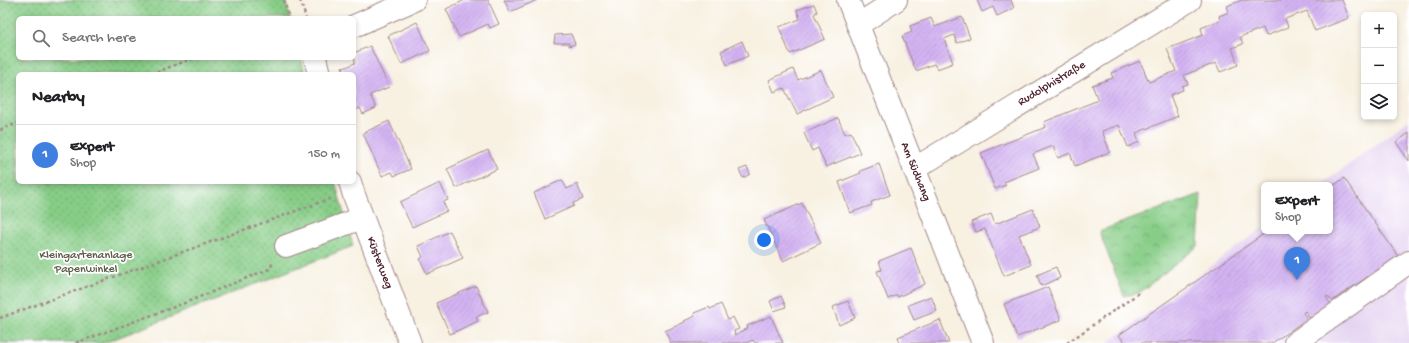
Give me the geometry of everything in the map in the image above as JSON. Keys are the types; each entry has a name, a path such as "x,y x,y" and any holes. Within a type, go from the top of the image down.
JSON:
{"street":[{"path":"356,25 414,0"},
{"name":"Am Südhang","path":"848,0 983,343"},
{"path":"858,25 896,0"},
{"name":"Rudolphistraße","path":"914,169 1190,0"},
{"path":"316,60 318,72"},
{"name":"Küsterweg","path":"352,189 410,343"},
{"path":"286,246 362,218"},
{"path":"1295,343 1409,262"}],"path":[{"path":"284,0 288,16"},
{"path":"300,0 306,16"},
{"path":"156,72 189,60"},
{"path":"0,130 16,124"},
{"path":"0,318 340,195 352,189"},
{"path":"296,210 298,214"},
{"path":"76,343 182,304 269,269 286,246"},
{"path":"1067,343 1138,293"}],"shaded area":[{"path":"1409,120 1409,343 1107,343 1261,229 1261,234 1333,234 1333,182 1325,182"}],"green space":[{"name":"Kleingartenanlage Papenwinkel","path":"0,0 285,0 289,16 16,16 16,60 302,60 304,72 16,72 16,184 336,184 353,246 104,343 0,343"},
{"path":"1201,194 1198,246 1139,293 1124,296 1099,231"}],"building":[{"path":"465,0 488,0 499,24 490,28 488,24 459,37 446,9"},
{"path":"504,0 537,0 510,12"},
{"path":"977,0 1011,0 1014,8 997,16 993,7 982,12"},
{"path":"1242,0 1342,0 1349,18 1315,31 1307,11 1285,19 1288,27 1266,36 1263,28 1240,37 1243,44 1232,48 1238,65 1220,72 1216,63 1184,75 1188,84 1182,86 1183,90 1170,95 1178,116 1136,133 1139,142 1128,147 1119,125 1102,131 1110,152 1075,166 1070,153 1058,158 1053,146 1033,154 1039,168 1004,182 1006,185 995,189 981,153 1046,127 1044,122 1098,100 1092,85 1113,78 1111,73 1140,61 1149,82 1176,71 1167,49 1203,35 1201,28 1220,20 1219,16 1229,12 1227,6"},
{"path":"814,4 817,12 814,14 825,39 790,54 779,27 800,19 797,10"},
{"path":"962,17 970,38 957,43 954,35 944,39 953,63 937,69 934,64 916,71 902,36 912,32 910,26 931,18 935,27"},
{"path":"417,22 430,51 401,64 388,36"},
{"path":"571,34 575,44 569,46 569,43 554,43 555,35"},
{"path":"742,41 748,56 727,65 721,51"},
{"path":"370,46 389,87 370,95 376,108 363,114 360,108 356,110 356,72 344,72 342,67 343,66 344,68 355,63 356,52"},
{"path":"793,69 798,80 821,70 833,97 797,114 784,88 774,92 769,80"},
{"path":"838,118 845,134 851,132 860,153 826,167 818,148 812,151 804,133"},
{"path":"389,121 411,169 394,176 392,172 382,176 363,133"},
{"path":"1409,133 1409,161 1396,142"},
{"path":"488,150 497,169 456,188 447,169"},
{"path":"879,164 890,195 871,202 872,205 850,213 839,182 861,173 860,171"},
{"path":"747,167 750,174 743,178 739,170"},
{"path":"1344,178 1398,256 1332,301 1328,296 1326,297 1332,306 1311,320 1305,311 1303,313 1307,319 1272,343 1125,343 1119,335 1264,234 1333,234 1333,186"},
{"path":"562,180 567,189 577,184 583,199 573,203 574,206 545,219 534,193"},
{"path":"440,183 448,200 443,202 447,211 412,227 400,202"},
{"path":"802,203 821,243 783,261 764,220"},
{"path":"1033,209 1040,227 1019,235 1031,265 1004,276 985,229 976,232 971,222 991,214 995,224"},
{"path":"450,231 463,258 427,274 420,259 423,257 418,246"},
{"path":"911,248 925,284 898,297 897,295 888,299 877,271 882,270 879,261"},
{"path":"1056,267 1060,278 1041,286 1037,275"},
{"path":"476,286 488,312 476,317 478,321 450,334 436,303"},
{"path":"1048,287 1061,320 1017,337 1004,304"},
{"path":"781,296 786,307 774,311 770,301"},
{"path":"931,296 937,311 914,320 908,305"},
{"path":"848,301 855,318 839,325 833,307"},
{"path":"721,304 728,320 733,317 739,329 734,331 735,335 748,328 747,326 771,316 783,343 755,343 753,340 746,343 671,343 665,331 695,316 694,313 709,307 710,309"},
{"path":"940,320 949,343 900,343 898,337"}],"place":[{"name":"Expert","path":"1297,280"}]}
